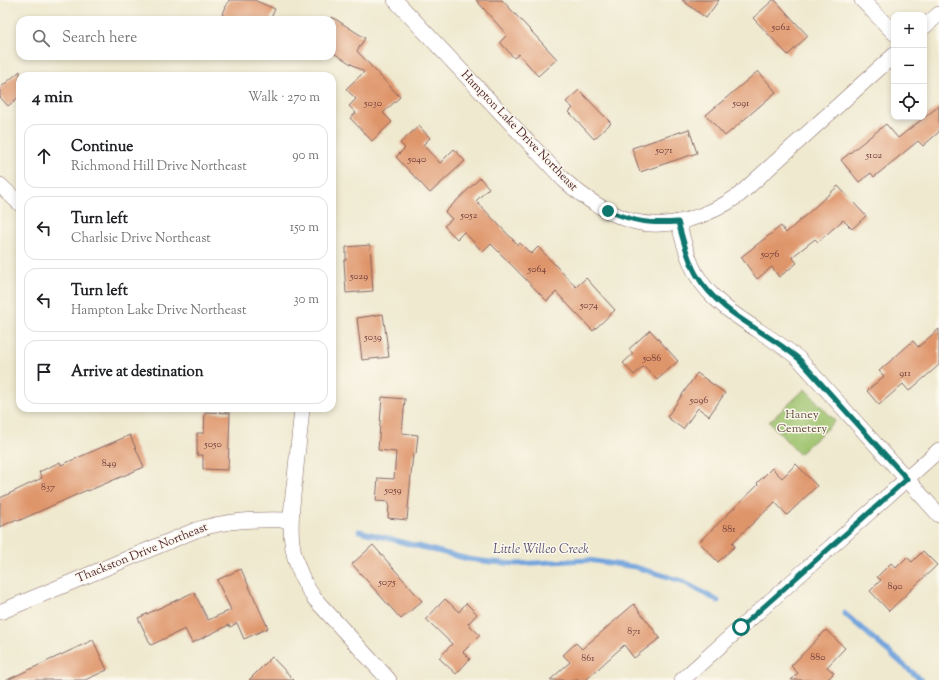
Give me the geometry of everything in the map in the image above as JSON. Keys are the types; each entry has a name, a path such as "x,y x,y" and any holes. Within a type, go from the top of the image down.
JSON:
{"street":[{"name":"Hampton Lake Drive Northeast","path":"395,0 564,180 584,198 633,221 658,223 678,222 723,207 739,195 891,58"},
{"path":"862,0 891,30"},
{"path":"927,24 939,14"},
{"path":"0,185 16,200"},
{"path":"678,222 688,256 706,289 738,318 782,345 799,359 939,515"},
{"path":"302,412 290,520 292,547 304,583 326,613 389,680"},
{"path":"682,680 939,450"},
{"name":"Thackston Drive Northeast","path":"0,612 196,530 218,523 243,520 290,520"}],"green space":[{"name":"Haney Cemetery","path":"805,389 835,421 799,454 769,422"}],"building":[{"path":"229,0 254,0 275,9 272,16 222,16"},
{"path":"476,0 502,0 557,59 538,76 519,54 514,58 500,42 507,35"},
{"path":"682,0 719,0 706,18"},
{"path":"773,0 775,0 808,36 788,55 753,18"},
{"path":"336,20 365,38 357,51 400,97 383,113 392,122 372,141 350,118 356,113 349,106 356,99 346,89 364,72 336,54"},
{"path":"758,71 776,92 725,136 706,115"},
{"path":"16,74 16,99 8,106 0,97 0,88"},
{"path":"579,90 611,123 594,139 569,112 573,108 566,102"},
{"path":"939,106 939,132 923,146 918,141 874,177 871,173 859,182 841,160 886,124 898,138 921,120 927,120 927,115"},
{"path":"419,126 430,138 423,145 440,163 454,149 465,161 430,193 396,157 405,148 400,143"},
{"path":"689,129 697,153 640,172 632,148"},
{"path":"480,178 489,188 476,201 518,245 520,243 531,254 538,247 576,287 586,278 615,310 593,331 556,292 547,301 491,244 483,252 464,232 457,239 444,226 452,219 445,212"},
{"path":"838,186 866,216 852,229 843,220 818,242 815,239 792,257 797,263 779,277 772,267 757,279 741,257 781,226 786,233"},
{"path":"370,245 373,291 346,293 344,261 346,260 346,247"},
{"path":"383,314 389,357 362,360 357,318"},
{"path":"939,329 939,365 909,391 903,384 879,405 867,391 884,376 879,371 913,341 918,347"},
{"path":"650,330 678,361 657,380 644,366 634,375 623,363 633,354 629,349"},
{"path":"697,373 725,393 709,416 698,408 683,429 667,417"},
{"path":"382,397 405,399 402,433 418,435 416,454 413,453 407,520 388,518 389,502 376,501 378,478 394,479 396,452 378,450"},
{"path":"205,412 230,413 228,470 203,469 203,455 197,455 197,433 204,433"},
{"path":"130,435 144,467 88,491 87,490 18,521 17,519 0,527 0,498 42,478 39,472 60,462 61,465"},
{"path":"796,464 817,486 787,515 775,502 732,543 735,546 718,562 699,542 758,485 757,483 772,468 782,478"},
{"path":"373,545 422,601 401,619 352,564"},
{"path":"923,551 937,565 889,611 870,591 881,580 877,577 891,563 896,568 907,557 912,562"},
{"path":"241,569 268,628 244,639 237,623 230,627 229,625 192,643 185,629 151,645 138,618 194,592 208,620 231,610 217,580"},
{"path":"445,599 459,612 466,603 477,614 468,624 480,635 463,652 470,659 456,674 439,658 452,644 426,619"},
{"path":"634,604 660,638 634,658 624,645 586,680 550,680 570,662 563,655 576,643 582,649"},
{"path":"826,630 845,648 827,667 834,673 827,680 791,680 798,673 791,666"},
{"path":"93,640 107,670 85,680 7,680"},
{"path":"272,657 294,680 249,680"}],"waterway":[{"name":"Little Willeo Creek","path":"359,531 468,559 516,564 588,560 635,567 682,581 718,601"},
{"name":"Little Willeo Creek","path":"844,613 921,680"}],"route":[{"path":"608,211 633,221 658,223 678,222 688,256 695,273 706,289 738,318 782,345 799,359 907,479 741,627"}]}
